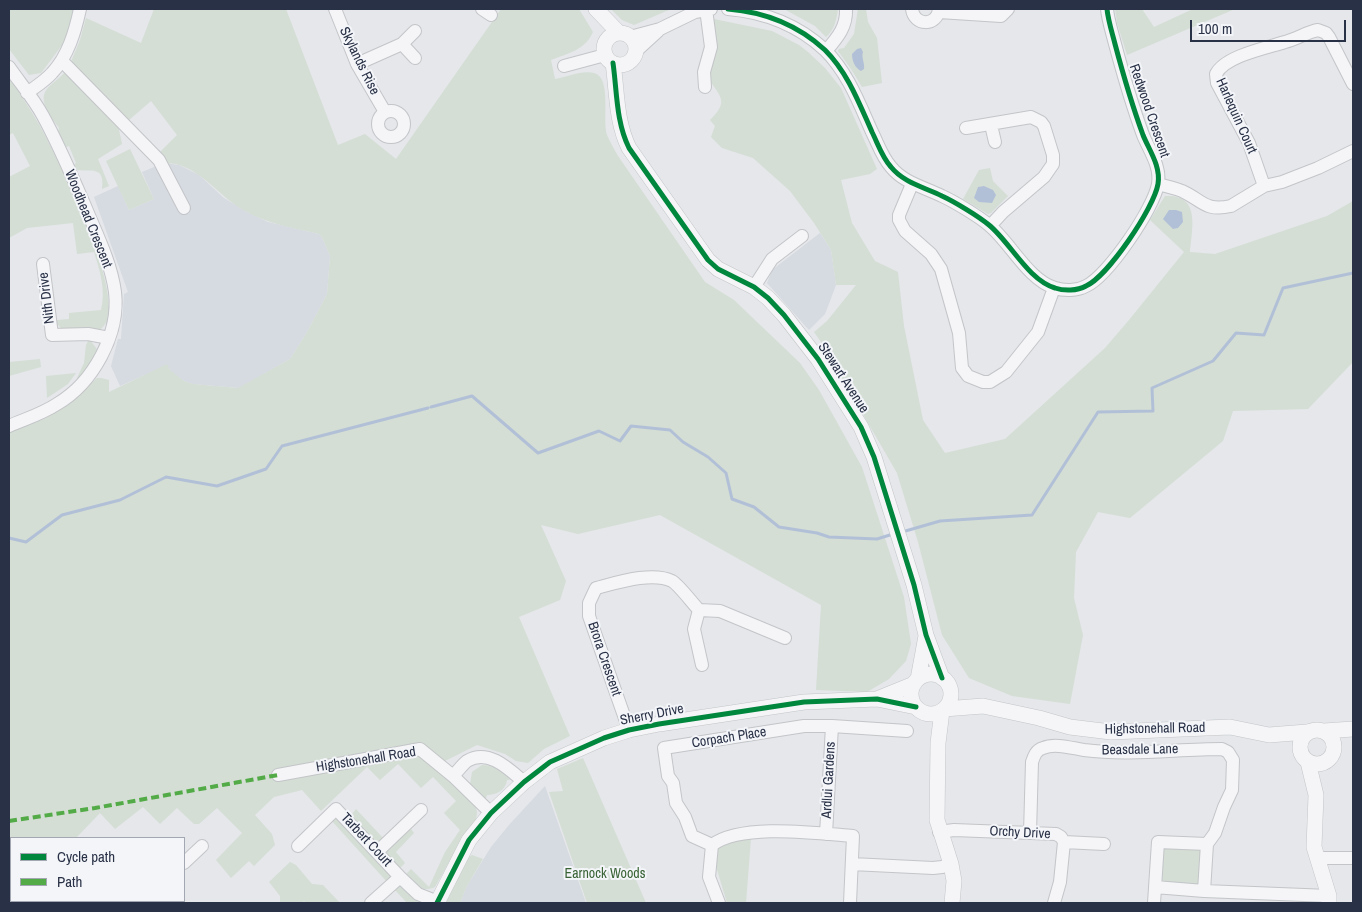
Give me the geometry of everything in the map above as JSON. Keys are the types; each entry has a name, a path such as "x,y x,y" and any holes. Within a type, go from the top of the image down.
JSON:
{"street":[{"path":"27,93 51,75 62,60 70,44 80,9"},
{"name":"Skylands Rise","path":"335,9 357,64 385,112"},
{"path":"564,66 608,54 625,64 660,29 681,18 706,9 712,9"},
{"path":"705,87 704,72 711,47 706,9"},
{"path":"728,9 747,11 777,19 804,34 826,51 846,75 881,151 897,174 912,184 954,202 990,226 1018,259 1041,280 1054,288 1070,290 1084,287 1097,278 1127,243 1151,202 1158,184 1183,192 1208,206 1218,208 1231,206 1264,186 1318,168 1340,159 1353,151"},
{"path":"826,51 842,32 846,9"},
{"path":"912,9 915,18 926,23 935,20 939,11 1001,16 1008,9"},
{"name":"Redwood Crescent","path":"1108,9 1132,104 1158,172 1158,184"},
{"name":"Stewart Avenue","path":"597,10 625,35"},
{"name":"Stewart Avenue","path":"597,10 619,105 621,129 629,148 701,250 718,269 754,287 768,298 784,315 818,359 861,427 874,456 883,484 914,585 926,635 945,682"},
{"path":"608,54 611,36 660,29"},
{"name":"Harlequin Court","path":"1264,186 1249,144 1218,83 1216,74 1221,66 1257,50 1318,30 1326,33 1329,37 1353,84"},
{"path":"357,64 402,44 415,32"},
{"path":"625,35 634,42 632,57"},
{"path":"402,44 415,58"},
{"name":"Stewart Avenue","path":"619,105 632,57"},
{"path":"62,60 159,160 184,208"},
{"name":"Woodhead Crescent","path":"9,67 42,115 76,185 104,252 115,293 114,316 109,338 96,366 77,389 58,404 9,426"},
{"path":"966,128 1023,118 1036,118 1044,126 1053,160 1052,167 1044,177 1003,212 990,226"},
{"path":"991,125 995,142"},
{"path":"912,184 899,215 899,220 905,231 931,254 941,269 959,333 962,368 968,376 983,382 990,382 1006,372 1038,332 1054,288"},
{"path":"754,287 772,259 802,236"},
{"name":"Nith Drive","path":"43,264 52,335 88,334 109,338"},
{"name":"Brora Crescent","path":"629,730 589,616 589,602 596,588 618,582 652,577 673,582 699,610"},
{"path":"702,665 694,629 699,610 720,610 785,638"},
{"name":"Stewart Avenue","path":"916,681 926,635"},
{"path":"938,743 911,696 916,681 930,674 945,682 951,692 950,699 943,710 938,743 937,820 939,832 951,864 954,881 952,903"},
{"name":"Sherry Drive","path":"877,699 916,681"},
{"name":"Highstonehall Road","path":"945,682 982,706"},
{"name":"Sherry Drive","path":"438,903 469,840 492,813 524,782 550,762 584,746 629,730 776,705 877,699 919,709"},
{"name":"Highstonehall Road","path":"943,710 982,706 1039,718 1070,727 1111,732 1230,727 1269,735 1312,730 1353,729"},
{"path":"919,709 928,714 943,710"},
{"name":"Corpach Place","path":"712,845 692,836 685,817 678,809 673,783 668,776 664,748 804,726 907,730"},
{"name":"Ardlui Gardens","path":"826,834 832,726"},
{"path":"1324,731 1332,739 1334,750"},
{"path":"1307,732 1300,742 1316,795"},
{"path":"1304,758 1314,764 1324,762 1329,759 1334,750 1353,734"},
{"name":"Highstonehall Road","path":"1269,735 1304,758"},
{"name":"Beasdale Lane","path":"1030,833 1032,762 1035,754 1041,748 1052,746 1125,754 1222,749 1228,752 1233,760 1232,790 1215,833 1208,844"},
{"name":"Highstonehall Road","path":"278,775 420,749 453,776 492,813"},
{"path":"453,776 467,762 481,756 494,760 524,782"},
{"path":"1155,887 1329,900 1314,847 1316,795 1324,762"},
{"name":"Tarbert Court","path":"298,846 336,809 418,894 438,903"},
{"path":"377,852 421,810"},
{"name":"Orchy Drive","path":"939,832 954,830 1056,834 1061,837 1064,842 1060,882 1054,903"},
{"name":"Ardlui Gardens","path":"712,845 720,839 768,831 852,836 850,903"},
{"path":"1064,842 1104,844"},
{"path":"1154,903 1158,842 1208,844 1204,891"},
{"path":"712,845 709,877 719,903"},
{"path":"185,861 202,846"},
{"path":"1317,858 1353,858"},
{"path":"852,864 933,868 951,864"},
{"path":"371,903 400,876"}],"shaded area":[{"path":"164,163 179,165 199,175 224,198 268,222 319,234 330,256 327,294 290,359 239,388 193,384 184,381 171,372 167,365 120,386 111,366 118,339 121,339 124,294 128,292 94,197 118,186 129,210 154,199 142,172"},
{"path":"820,233 831,250 836,285 825,314 809,330 767,283 772,270"},
{"path":"545,786 586,903 460,903 467,886 491,847"}],"green space":[{"path":"9,9 75,9 66,40 41,73 29,75 9,49"},
{"path":"154,9 286,9 338,145 365,134 396,159 501,9 579,9 593,32 581,47 551,60 555,79 585,72 600,76 605,90 606,128 611,143 705,282 734,300 800,363 819,390 862,467 904,597 911,644 906,661 889,679 867,692 816,690 821,605 660,515 578,534 541,525 566,581 560,600 519,617 570,736 544,749 528,763 516,761 505,754 477,745 439,764 475,805 477,812 476,821 460,843 435,887 430,889 422,888 415,885 405,875 411,869 429,887 445,852 460,830 444,813 456,801 433,777 421,788 398,764 380,780 367,767 321,811 302,790 274,797 255,815 272,834 275,845 254,866 249,861 231,878 216,860 242,833 217,808 199,824 194,824 177,808 160,824 143,807 115,829 100,813 77,837 10,837 10,864 9,432 46,418 70,403 97,378 109,380 109,392 167,364 170,370 184,381 193,384 238,388 290,359 327,294 330,256 319,234 281,225 254,215 237,206 197,174 177,164 164,163 158,154 177,135 151,101 129,120 70,64 80,40 86,18 141,43"},
{"path":"611,9 671,9 634,25 622,20"},
{"path":"784,9 838,9 833,28 826,37 815,26"},
{"path":"858,9 866,9 868,22 877,38 882,83 862,87 838,51 844,48 854,34"},
{"path":"1115,9 1142,9 1154,27 1193,9 1235,9 1127,55 1117,23"},
{"path":"714,19 772,31 799,45 825,68 841,88 877,169 870,174 841,180 852,223 875,261 898,272 904,326 923,420 945,453 1005,439 1105,348 1129,320 1184,252 1150,220 1165,196 1176,197 1184,201 1189,207 1192,214 1190,252 1215,254 1327,216 1353,201 1353,362 1308,409 1233,411 1223,441 1130,518 1098,512 1076,552 1074,598 1083,635 1070,704 1012,696 969,678 942,635 918,542 897,473 814,332 827,321 856,285 836,285 831,250 790,191 753,158 722,148 711,137 715,126 710,120 721,105 718,92 710,81"},
{"path":"65,72 118,125 122,144 98,159 109,186 102,189 99,173 96,171 77,170 69,146 66,147 58,131 59,128 49,114 45,104 44,94 47,89"},
{"path":"9,78 37,120 61,167 100,261 107,290 109,313 102,328 99,330 64,331 57,324 57,320 69,319 69,313 101,310 102,281 94,252 77,254 73,223 27,228 9,238 9,177 30,166 13,133 9,135"},
{"path":"130,149 154,199 129,210 106,161"},
{"path":"990,168 993,181 1008,196 988,214 963,199 979,170"},
{"path":"89,339 97,349 90,365 78,379 84,363 86,345"},
{"path":"40,359 41,367 9,376 9,362"},
{"path":"76,373 68,384 47,398 46,376"},
{"name":"Earnock Woods","path":"583,758 646,903 587,903 549,792 563,791 557,769"},
{"path":"482,765 498,769 505,773 510,780 507,780 505,787 500,791 487,795 486,798 483,798 470,784 472,772"},
{"path":"356,809 383,838 379,841 373,840 353,820 352,814"},
{"path":"337,815 395,877 388,883 331,820"},
{"path":"411,829 414,833 396,852 405,863 399,869 385,852"},
{"path":"751,838 746,903 727,903 715,863 719,845"},
{"path":"1166,847 1199,849 1201,851 1198,883 1196,885 1165,883 1162,880 1163,852"},
{"path":"472,855 483,859 467,886 460,903 444,903 467,858"},
{"path":"290,862 296,865 312,884 323,885 340,903 306,903 304,901 302,903 280,903 280,896 269,882"},
{"path":"399,882 419,903 407,903 393,888"},
{"path":"49,902 91,903 50,903"}],"water":[{"path":"861,48 864,69 861,71 854,64 852,54"},
{"path":"984,186 993,190 996,195 992,203 979,202 974,198 978,187"},
{"path":"1169,210 1182,212 1183,222 1178,228 1173,229 1163,219"}],"waterway":[{"path":"902,532 940,521 1032,515 1098,412 1153,411 1152,388 1213,361 1236,333 1264,335 1283,288 1353,273"},
{"path":"431,407 472,396 538,453 599,431 620,441 631,426 670,430 683,442 708,457 726,473 732,499 754,507 779,527 817,533 829,537 877,539 893,534"},
{"path":"9,538 26,542 62,515 120,500 166,477 217,486 266,469 282,446 428,408"}],"marked path":[{"path":"9,821 95,808 278,775"}],"cycle path":[{"path":"728,9 755,13 780,21 815,41 833,59 847,78 883,155 896,172 908,181 947,199 979,218 997,232 1036,277 1045,284 1066,290 1075,290 1086,286 1106,269 1139,224 1155,195 1158,184 1158,171 1131,101 1111,31 1107,9"},
{"path":"613,63 619,117 629,148 708,260 718,269 754,287 768,298 784,315 818,359 861,427 874,457 914,585 926,635 942,678"},
{"path":"437,903 469,840 491,813 524,782 550,762 604,738 629,730 659,724 804,702 877,699 916,707"}]}
